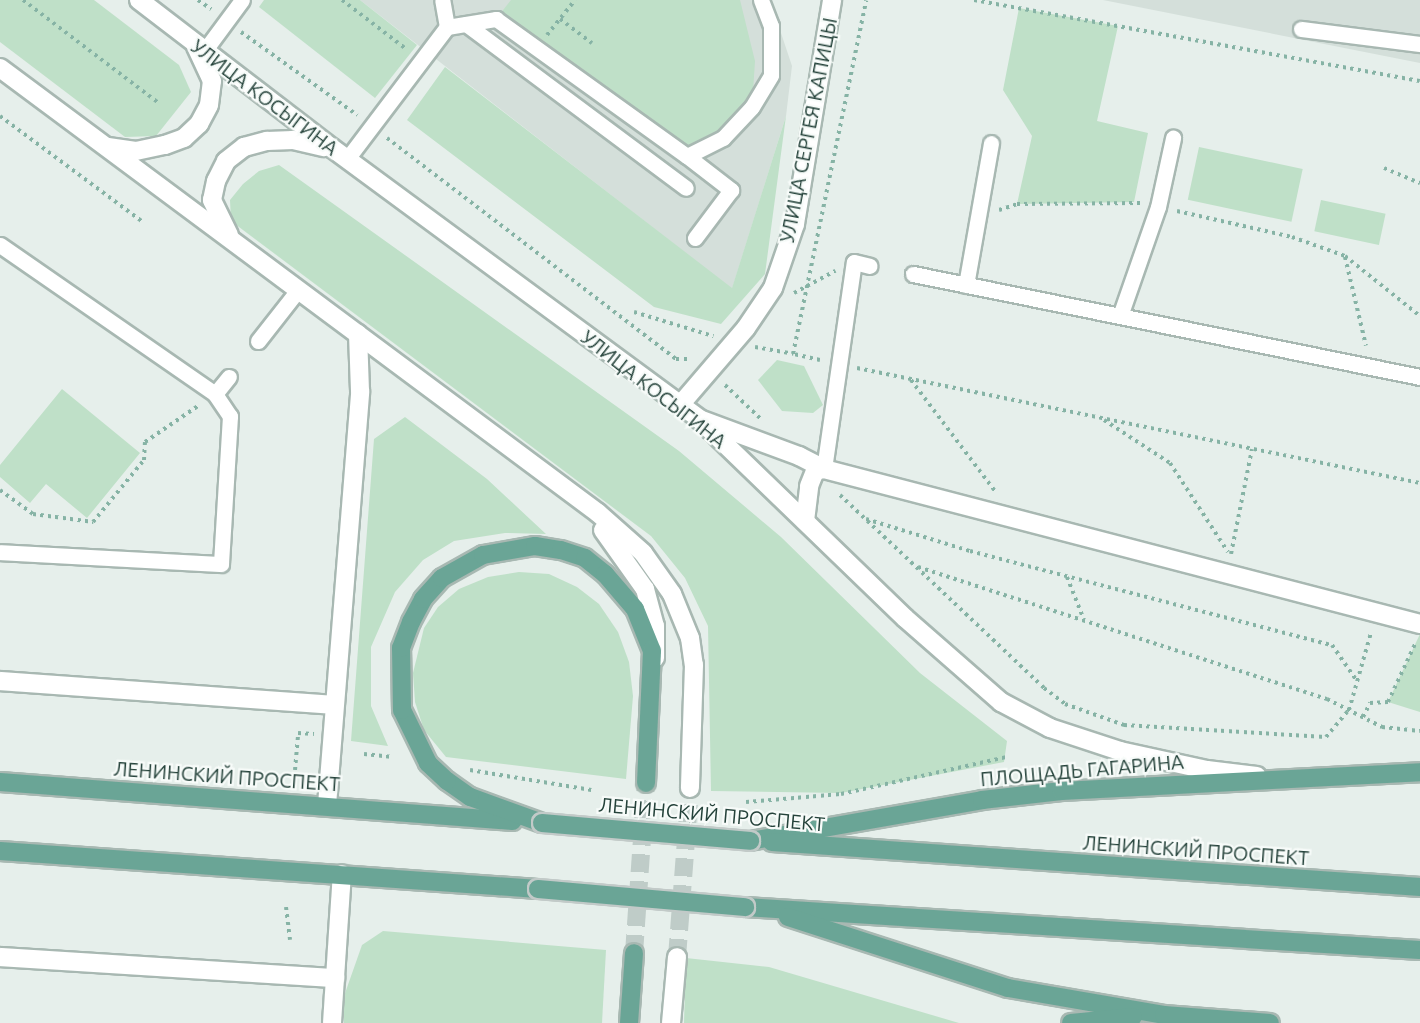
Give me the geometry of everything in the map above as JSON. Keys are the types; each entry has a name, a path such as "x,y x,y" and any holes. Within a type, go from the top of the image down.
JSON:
{"main road":[{"name":"УЛИЦА КОСЫГИНА","path":"139,0 332,148 699,419 980,686 1021,715 1120,751 1207,770 1273,777"},
{"name":"УЛИЦА СЕРГЕЯ КАПИЦЫ","path":"680,405 703,365 773,288 795,224 832,0"},
{"path":"106,147 136,151 165,145 184,138 199,124 209,105 212,81 198,46"},
{"path":"0,68 622,533 649,560 672,594 690,638 694,665 690,788"},
{"path":"234,243 219,220 212,200 216,181 226,161 244,147 267,141 293,140 332,148"},
{"path":"327,805 333,705 360,391 358,334"},
{"path":"699,419 799,456 819,470 1376,615 1420,624"},
{"path":"533,466 596,522 620,549 645,589 655,627 646,783"},
{"path":"805,521 805,500 819,470"},
{"path":"542,823 470,797 447,781 428,763 413,738 402,710 398,676 401,648 423,599 442,579 483,555 535,546 561,550 585,558 605,573 635,609 652,651 653,676"},
{"path":"0,681 333,705"},
{"name":"ПЛОЩАДЬ ГАГАРИНА","path":"750,841 982,800 1273,777 1419,772"},
{"name":"ЛЕНИНСКИЙ ПРОСПЕКТ","path":"0,782 327,805 750,841 1420,887"},
{"path":"0,851 342,874 746,907 1420,950"},
{"path":"332,1023 342,874"},
{"path":"746,907 782,915 1008,988 1164,1015 1270,1023"},
{"path":"629,1023 634,953"},
{"path":"0,957 335,978"},
{"path":"671,1023 678,957"},
{"path":"1071,1023 1164,1015"}],"lane":[{"path":"198,46 227,21 242,0"},
{"path":"347,159 423,62 447,27 442,0"},
{"path":"687,156 723,138 752,107 771,75 771,26 761,0"},
{"path":"447,27 496,19 731,190 694,238"},
{"path":"465,24 686,188"},
{"path":"1301,29 1420,44"},
{"path":"1120,316 1158,207 1173,138"},
{"path":"966,285 991,143"},
{"path":"0,245 215,394 230,416 221,564 0,552"},
{"path":"819,470 854,262 870,266"},
{"path":"913,274 1420,377"},
{"path":"258,341 298,290"},
{"path":"215,394 229,377"}],"path":[{"path":"23,0 160,104"},
{"path":"342,0 423,62"},
{"path":"537,48 575,0"},
{"path":"866,0 793,354 1420,483"},
{"path":"974,0 1420,81"},
{"path":"560,19 592,43"},
{"path":"227,21 373,127 676,359 703,365 766,424"},
{"path":"0,116 144,223"},
{"path":"1384,168 1420,183"},
{"path":"978,218 1017,204 1134,202 1158,207 1292,237 1345,256 1420,316"},
{"path":"1345,256 1371,367"},
{"path":"911,379 1017,520"},
{"path":"0,490 33,514 93,522 144,460 145,442 215,394"},
{"path":"1101,418 1170,463 1230,556"},
{"path":"1227,575 1252,449"},
{"path":"819,470 865,519 1044,688 1065,704 1124,725 1326,737 1349,710 1376,615"},
{"path":"865,519 1067,576 1332,645 1357,681"},
{"path":"914,566 1327,699 1382,727 1420,731"},
{"path":"1067,576 1084,621"},
{"path":"1363,717 1370,703 1388,702 1420,634"},
{"path":"295,770 298,733"},
{"path":"364,754 393,757"},
{"path":"746,802 841,794 1007,757"},
{"path":"466,769 591,790"},
{"path":"286,907 290,940"}],"shaded area":[{"path":"360,0 770,0 792,66 786,116 732,289"},
{"path":"1103,0 1420,0 1420,63"}],"green space":[{"path":"0,0 94,0 179,65 191,92 156,136 125,137 0,42"},
{"path":"264,0 360,0 417,45 375,98 259,7"},
{"path":"511,0 740,0 755,61 752,107 687,156 496,19"},
{"path":"1019,8 1118,26 1097,121 1148,133 1134,202 1017,204 1032,136 1003,90"},
{"path":"445,67 732,288 786,116 765,274 721,324 654,307 407,120"},
{"path":"1199,147 1303,169 1291,222 1188,200"},
{"path":"279,165 679,451 781,537 920,673 1007,741 1004,762 841,793 711,791 708,626 685,578 651,536 231,221 230,200 243,184 259,171"},
{"path":"1321,200 1386,214 1379,245 1314,231"},
{"path":"777,360 804,366 823,405 813,413 782,411 758,380"},
{"path":"62,389 140,453 87,518 46,484 30,503 0,477 0,465"},
{"path":"405,417 487,479 546,534 505,533 454,541 423,560 395,592 371,647 371,706 388,746 351,741 374,439"},
{"path":"519,572 549,574 577,587 599,604 618,632 629,662 633,696 626,779 446,757 424,730 415,702 413,673 424,628 438,607 459,589 488,577"},
{"path":"1420,634 1420,712 1388,702"},
{"path":"383,931 606,950 602,1023 344,1023 343,999 362,945"},
{"path":"686,958 769,967 959,1023 684,1023"}],"tunnel":[{"path":"634,953 646,783"},
{"path":"677,957 690,788"}]}
